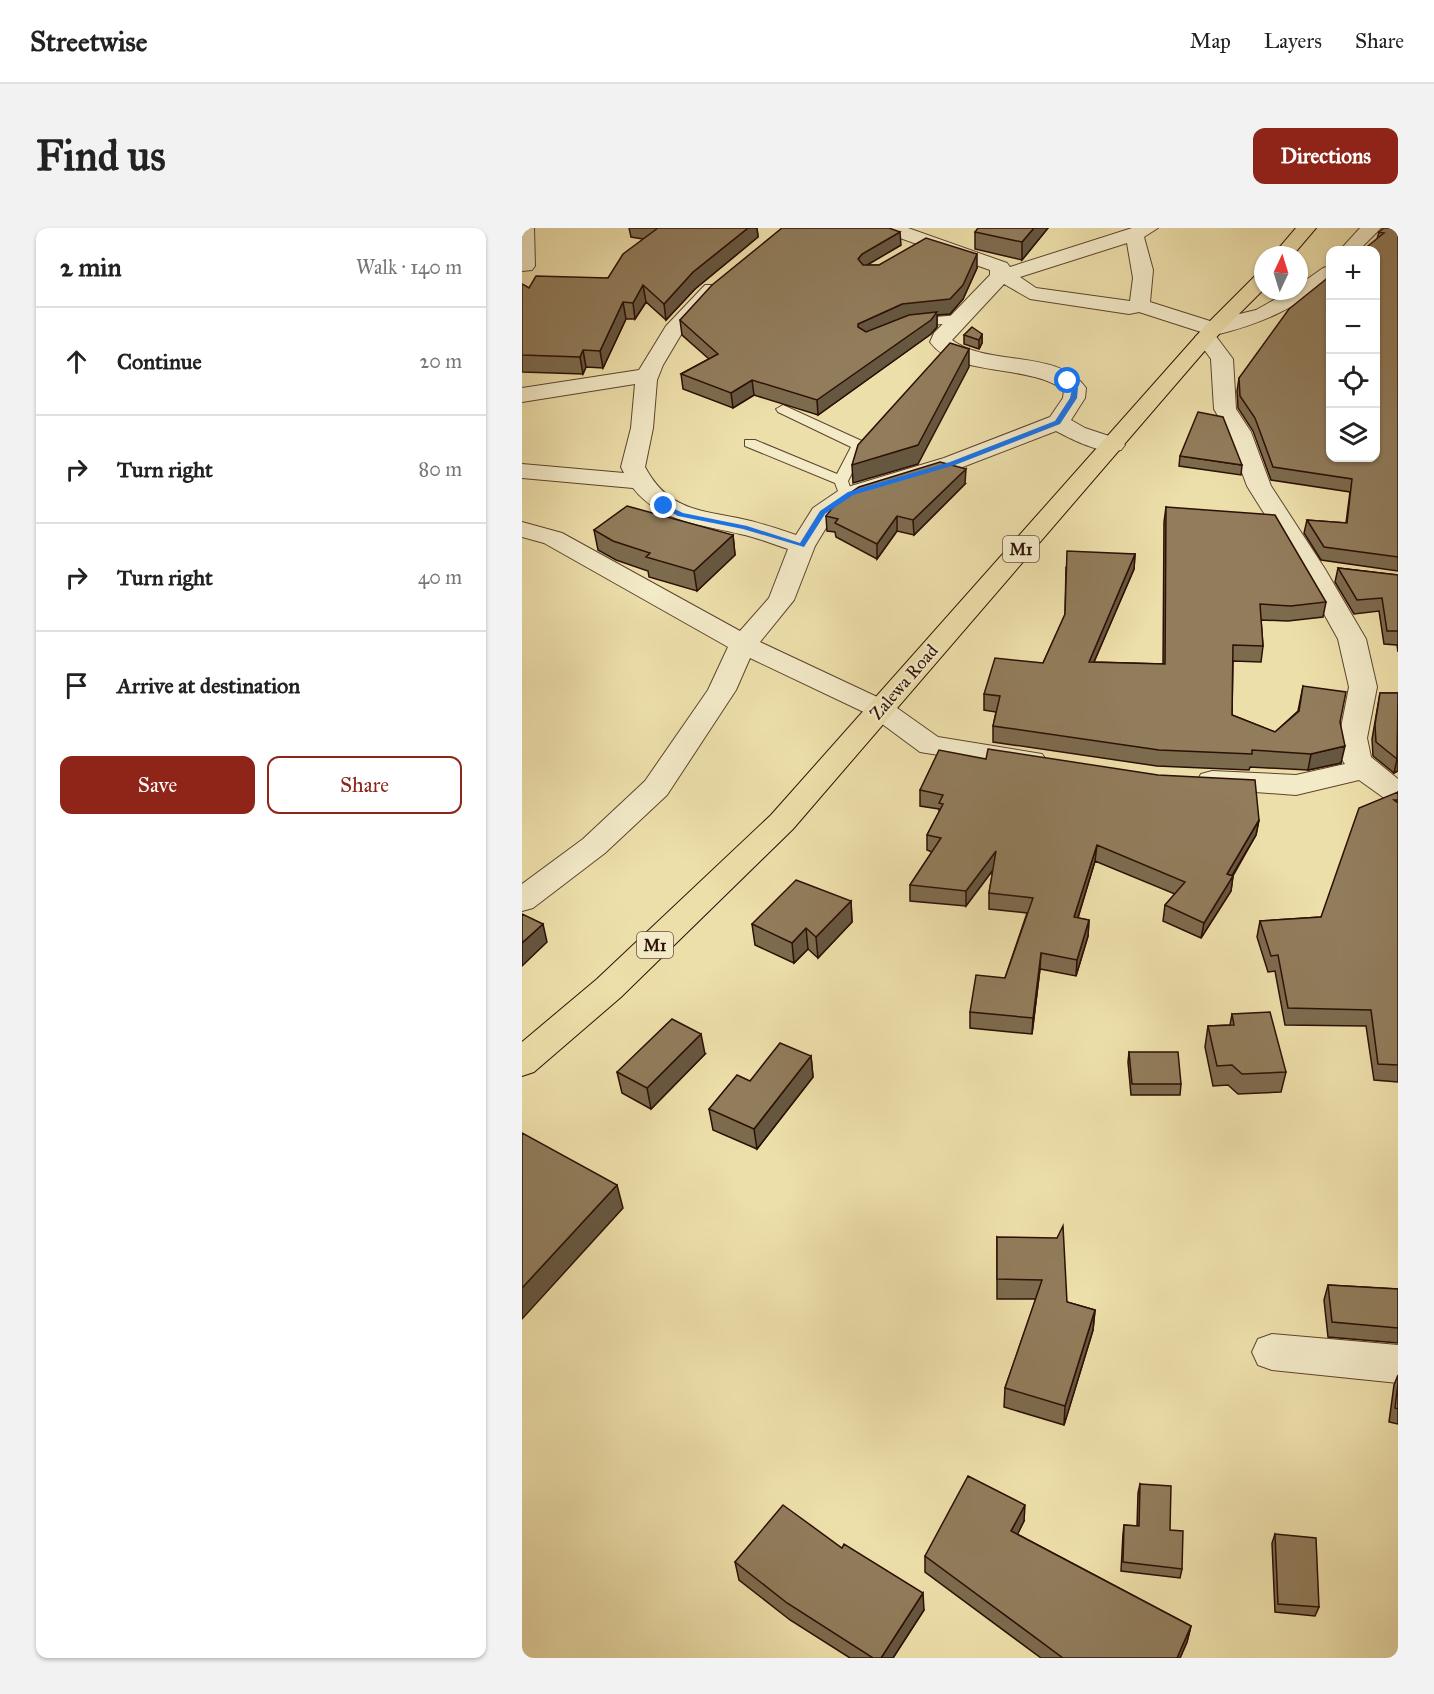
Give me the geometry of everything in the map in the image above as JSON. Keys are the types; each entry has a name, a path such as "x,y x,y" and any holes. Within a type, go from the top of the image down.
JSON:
{"highway":[{"path":"1291,246 1306,228"},
{"name":"Zalewa Road","path":"522,1062 609,988 782,822 1212,330 1254,288"}],"street":[{"path":"524,228 525,266"},
{"path":"890,228 1000,267 1002,273 1030,293 1129,308 1139,305 1212,330 1243,324 1265,314 1297,297 1326,275"},
{"path":"1353,246 1371,228"},
{"path":"522,900 594,846 656,789 722,690 743,644 781,600 802,546 822,513 844,488 952,463 1058,422 1074,398 1075,388 1068,381 1051,372 955,354 941,342 941,337 1002,273 1141,231 1145,275 1144,290 1139,305"},
{"path":"909,251 928,240"},
{"path":"732,271 698,301 673,330 648,375 642,428 633,467 646,492 681,515 744,527 802,546"},
{"path":"1212,330 1222,359 1225,409 1239,432 1259,486 1312,569 1352,639 1363,687 1353,738 1356,758 1364,769 1398,793"},
{"path":"522,395 648,375"},
{"path":"1058,422 1077,433 1113,445"},
{"path":"522,471 639,481"},
{"path":"530,535 637,583 743,644 880,709 930,745 1053,764"},
{"path":"1312,569 1344,573"},
{"path":"1191,780 1296,785 1364,769"},
{"path":"1272,1352 1398,1364"}],"lane":[{"path":"897,327 907,323 959,319"},
{"path":"750,443 844,488 859,445 783,409"}],"building":[{"path":"658,228 748,228 693,272 664,304 643,285 633,303 623,302 600,351 583,350 580,357 522,355 522,284 529,288 536,276 608,278 623,254"},
{"path":"782,228 889,228 900,232 862,254 858,259 863,265 879,265 926,238 977,254 963,285 950,299 902,304 858,324 858,327 866,332 909,315 937,312 931,320 817,400 752,380 731,393 681,374 718,354 680,320 712,285"},
{"path":"978,228 1034,228 1022,242 975,232"},
{"path":"1384,228 1398,228 1398,557 1324,547 1307,520 1347,523 1352,479 1273,467 1255,418 1240,396 1239,378 1289,309 1300,300 1308,300 1308,294 1326,279 1326,462 1380,462 1380,246 1368,246 1384,233 1379,232"},
{"path":"972,327 982,334 979,340 964,335"},
{"path":"950,343 969,349 918,445 852,465 858,445"},
{"path":"1198,412 1223,417 1242,465 1180,456"},
{"path":"940,462 966,469 913,520 897,516 877,544 835,523 838,519 826,516 838,501 859,487"},
{"path":"627,506 733,535 694,571 646,557 650,553 613,541 594,530"},
{"path":"1166,507 1275,515 1326,602 1291,606 1260,604 1263,646 1233,645 1232,715 1275,732 1299,711 1303,686 1346,692 1340,722 1345,746 1311,754 1252,750 1252,754 1159,750 993,726 1000,696 984,694 995,658 1043,663 1065,614 1067,551 1135,554 1089,662 1165,664"},
{"path":"1338,568 1398,575 1398,631 1387,631 1382,598 1357,600"},
{"path":"1380,693 1398,693 1397,759 1376,742 1375,725"},
{"path":"988,749 1158,775 1255,780 1259,820 1227,874 1233,876 1204,923 1165,905 1185,882 1097,845 1074,917 1089,920 1077,960 1041,953 1033,1018 970,1012 976,975 1005,978 1033,898 989,893 996,851 966,891 910,885 941,838 927,835 943,804 939,803 943,795 920,790 939,750 986,759"},
{"path":"1398,792 1398,800 1394,800 1398,803 1398,1065 1378,1064 1371,1010 1288,1008 1278,955 1271,956 1260,921 1321,917 1359,808"},
{"path":"796,880 851,901 816,937 806,928 792,943 752,924"},
{"path":"522,914 543,924 522,943"},
{"path":"1270,1012 1286,1072 1242,1074 1232,1065 1217,1066 1208,1026 1234,1025 1232,1014"},
{"path":"672,1019 701,1034 647,1088 617,1072"},
{"path":"780,1043 811,1056 754,1129 709,1109 737,1075 750,1081"},
{"path":"1129,1052 1178,1052 1181,1084 1132,1084"},
{"path":"522,1133 617,1185 522,1288"},
{"path":"1063,1226 1067,1302 1095,1310 1065,1406 1005,1388 1042,1280 997,1279 997,1237 1057,1238"},
{"path":"1328,1285 1398,1289 1398,1328 1332,1322"},
{"path":"1398,1383 1398,1409 1395,1408"},
{"path":"968,1476 1025,1505 1011,1531 1191,1626 1177,1658 1063,1658 925,1556"},
{"path":"1140,1484 1171,1486 1170,1530 1183,1531 1182,1569 1123,1562 1124,1525 1139,1526"},
{"path":"783,1505 842,1548 844,1544 923,1593 881,1658 873,1658 787,1603 735,1562"},
{"path":"1275,1534 1316,1538 1319,1607 1278,1604"}],"route":[{"path":"664,506 681,515 744,527 802,546 822,513 850,494 952,463 1058,422 1058,418 1074,398 1075,388 1068,381"}]}
